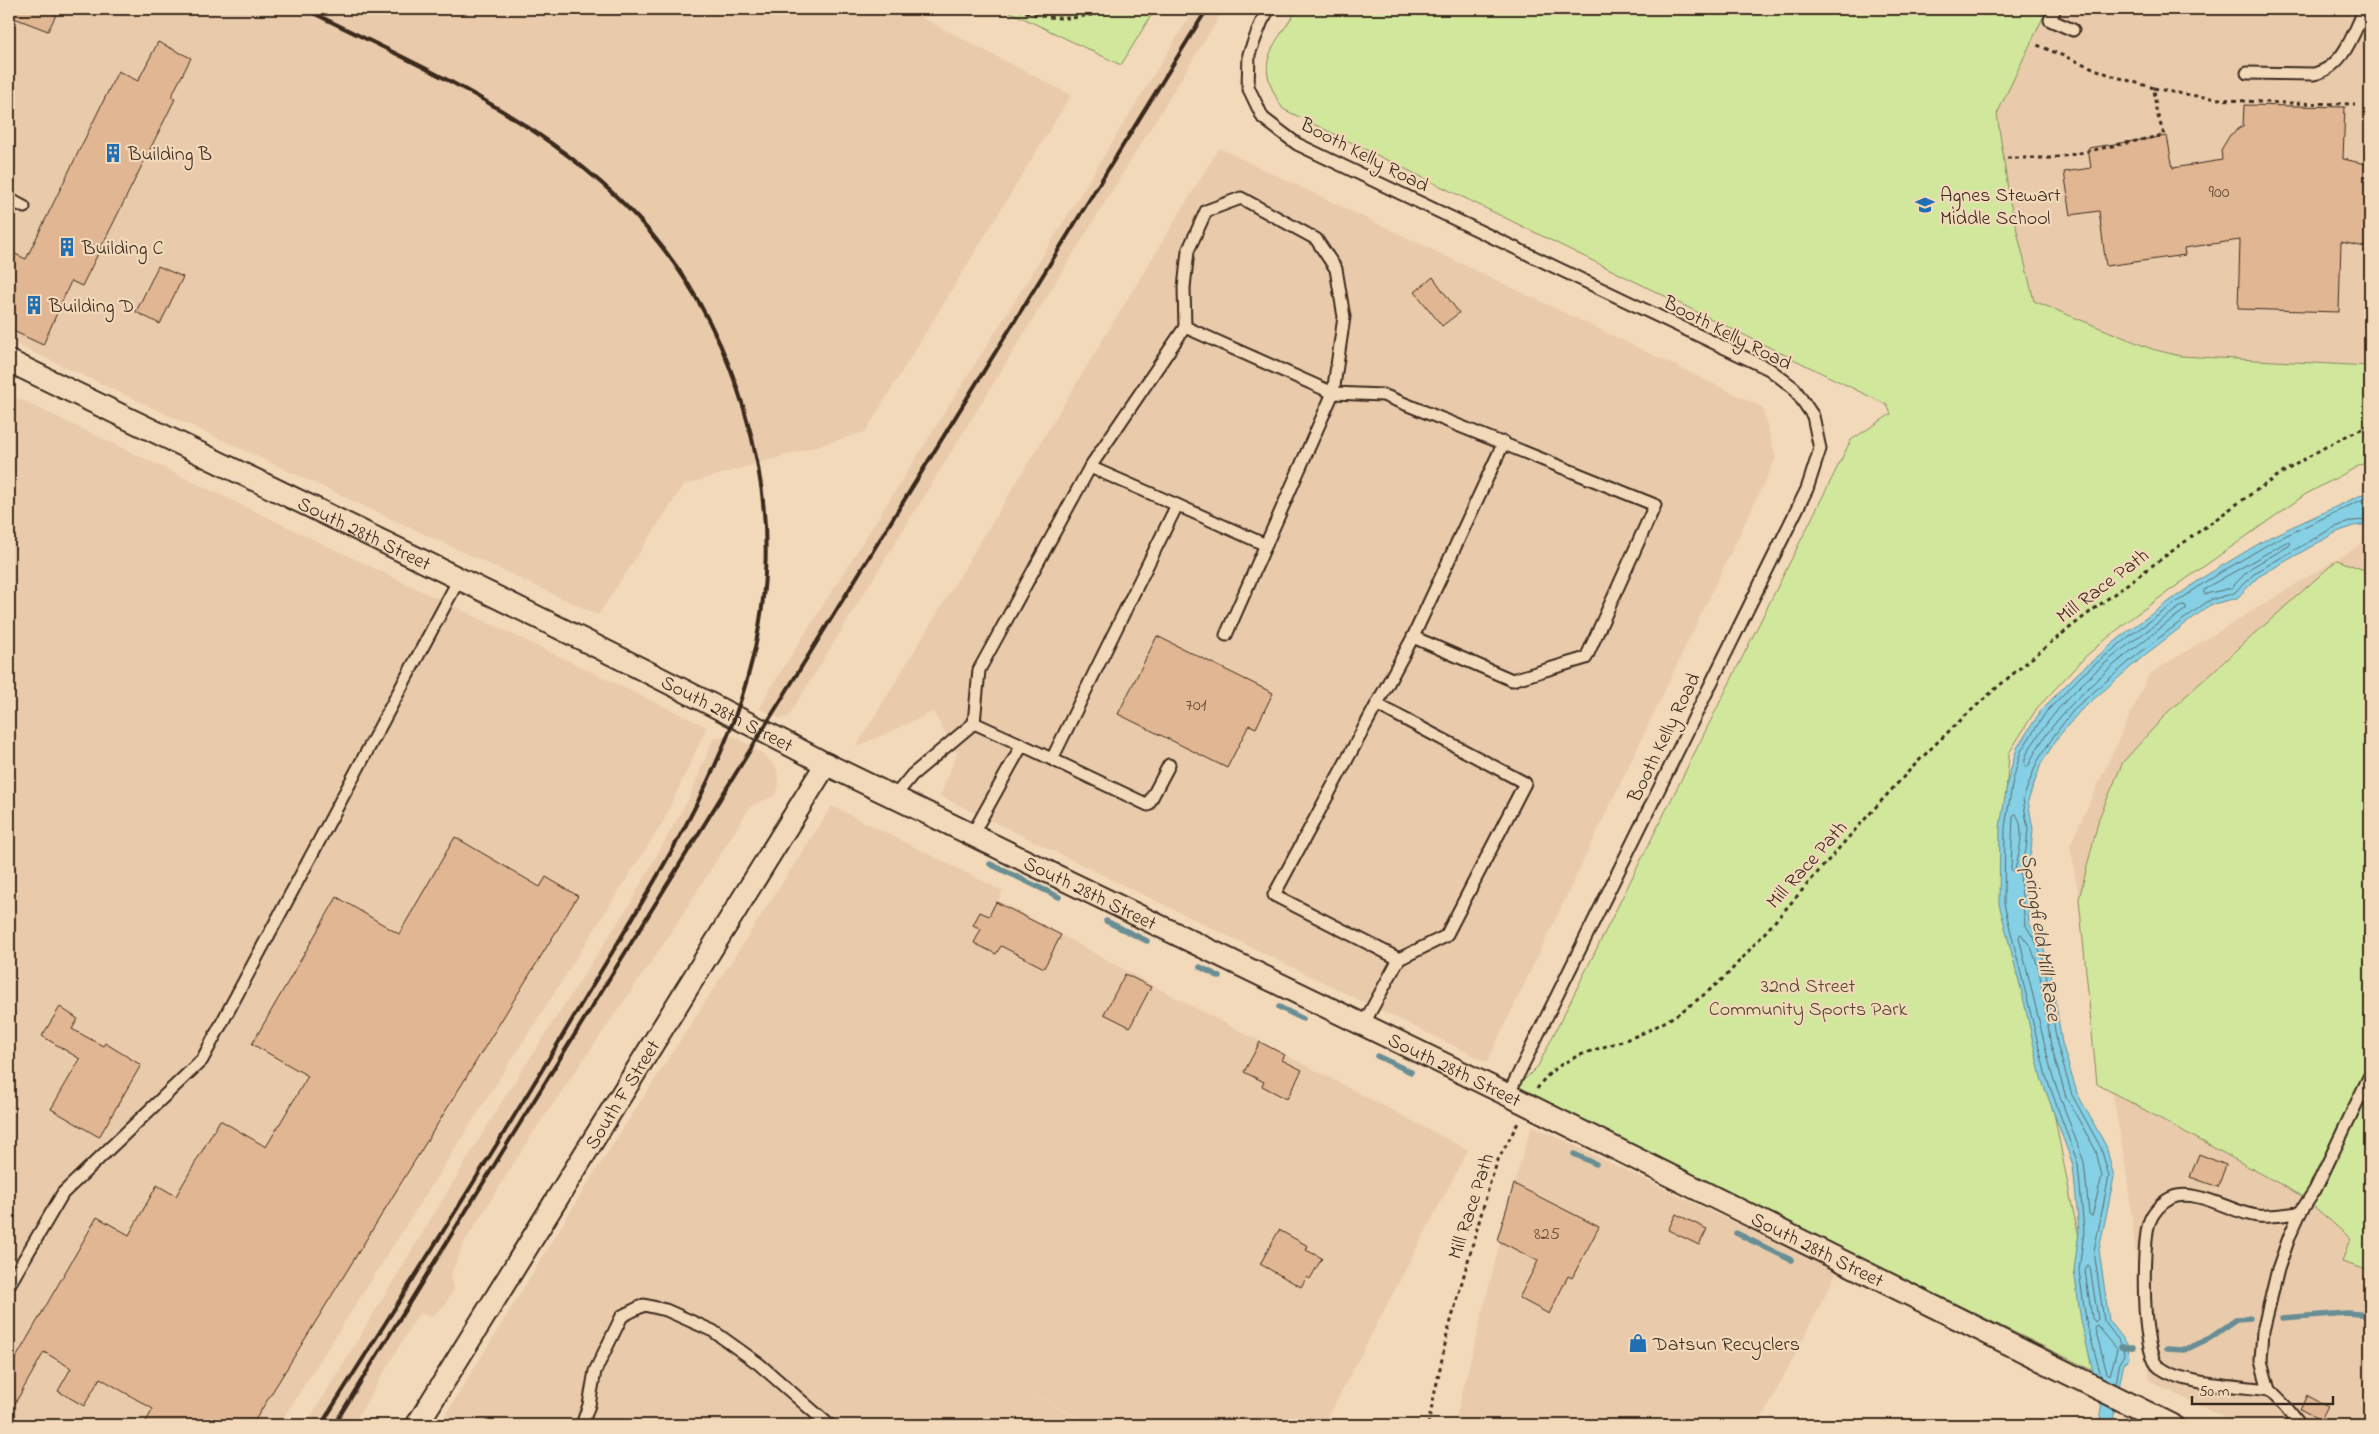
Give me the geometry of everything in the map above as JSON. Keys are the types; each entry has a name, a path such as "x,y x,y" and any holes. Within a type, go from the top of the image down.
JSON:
{"street":[{"name":"South 28th Street","path":"9,361 459,579 700,698 826,764 1508,1095 2172,1425"},
{"name":"South F Street","path":"417,1425 826,764"}],"lane":[{"name":"Booth Kelly Road","path":"1269,9 1262,21 1249,54 1248,87 1263,118 1297,144 1769,370 1794,388 1814,416 1820,449 1807,489 1508,1095"},
{"path":"2055,9 2050,20 2073,30"},
{"path":"2247,74 2314,74 2325,71 2336,64 2351,40 2365,9"},
{"path":"894,797 912,775 974,723 979,670 1090,467 1186,328 1184,288 1188,251 1206,211 1241,198 1316,239 1336,269 1344,317 1333,393 1226,635"},
{"path":"9,199 24,207"},
{"path":"1186,328 1333,393 1383,394 1655,504 1586,658 1512,680 1413,637"},
{"path":"1399,959 1274,895 1413,637 1504,442"},
{"path":"1090,467 1266,545"},
{"path":"1052,759 1177,505"},
{"path":"9,1285 63,1192 202,1060 459,579"},
{"path":"1363,1025 1399,959 1446,936 1525,783 1378,705"},
{"path":"974,723 1148,805 1169,765"},
{"path":"972,835 1022,744"},
{"path":"2300,1425 2269,1390 2261,1361 2263,1331 2278,1269 2300,1213 2315,1190 2370,1075"},
{"path":"2269,1390 2200,1383 2158,1367 2153,1360 2148,1345 2144,1292 2145,1247 2149,1223 2162,1204 2172,1198 2185,1195 2192,1195 2229,1209 2257,1216 2300,1213"},
{"path":"582,1425 589,1405 595,1371 622,1316 644,1305 666,1310 713,1331 759,1364 829,1425"}],"path":[{"path":"1018,9 1041,16 1068,18 1097,14 1109,9"},
{"path":"2038,45 2075,62 2140,86 2198,98 2238,102 2355,104"},
{"path":"2007,158 2052,158 2164,135 2156,110 2154,88"},
{"name":"Mill Race Path","path":"1428,1425 1447,1335 1490,1183 1498,1160 1527,1106 1547,1074 1558,1065 1578,1055 1645,1032 1666,1022 1692,1005 1726,976 1909,771 1968,714 2072,624 2287,469 2329,443 2370,425"}],"shaded area":[{"path":"9,9 905,9 1071,95 865,432 684,485 598,615 9,341"},
{"path":"1194,9 1224,9 788,717 781,719 760,709 767,694 1013,304"},
{"name":"Agnes Stewart Middle School","path":"1297,9 2370,9 2370,366 2180,356 1283,109 1269,85 1267,72 1269,54"},
{"path":"1219,148 1762,407 1776,458 1487,1062 940,796 957,754 933,712 856,747"},
{"path":"9,394 707,727 663,822 279,1425 9,1425"},
{"path":"2370,539 2370,1425 2238,1425 2150,1381 2127,1176 2070,845 2149,674"},
{"path":"714,737 736,737 765,755 777,769 779,785 776,795 750,807 667,939 533,1133 464,1243 450,1277 454,1289 445,1305 431,1317 419,1313 353,1425 306,1425 506,1095 629,905 690,796"},
{"path":"832,806 1003,891 998,900 1152,985 1468,1150 1324,1425 1094,1425 1009,1383 1092,1425 439,1425 591,1178"},
{"name":"Datsun Recyclers","path":"1532,1125 1837,1272 1764,1415 1748,1425 1454,1425 1519,1167"}],"green space":[{"path":"1004,9 1155,9 1121,65"},
{"name":"32nd Street Community Sports Park","path":"1297,9 2047,9 1997,114 2010,202 2034,301 2152,349 2180,356 2370,366 2370,460 2306,494 2134,616 2087,655 2037,708 2009,753 2005,807 2003,904 2054,1113 2072,1206 2112,1380 1515,1089 1538,1066 1851,440 1891,414 1887,405 1283,109 1274,93 1267,67 1273,46"},
{"path":"2337,560 2370,572 2370,1271 2342,1262 2350,1238 2302,1196 2097,1084 2079,899 2099,818 2123,762 2168,712"}],"water":[{"path":"2370,491 2370,524 2353,526 2335,533 2258,577 2237,598 2210,605 2146,654 2080,711 2058,737 2041,764 2028,801 2033,829 2031,851 2025,876 2029,923 2041,942 2050,966 2062,1043 2077,1093 2106,1146 2114,1177 2099,1250 2109,1320 2128,1345 2129,1359 2124,1362 2112,1425 2099,1425 2102,1409 2081,1321 2074,1270 2079,1231 2073,1165 2041,1078 2023,997 1999,904 2000,827 2008,779 2017,748 2042,709 2079,672 2129,630 2205,576 2270,537"}],"building":[{"path":"9,9 59,9 48,31 9,16"},
{"name":"Building B","path":"158,42 191,58 171,97 175,99 82,286 71,281 43,345 9,329 9,251 26,259 118,71 138,81"},
{"path":"2244,105 2345,107 2343,159 2370,165 2370,248 2341,242 2339,312 2238,309 2240,240 2184,248 2185,255 2106,266 2099,211 2071,215 2064,172 2091,168 2088,148 2167,136 2173,168 2222,160 2221,150 2230,135 2243,126"},
{"path":"158,266 183,277 160,324 136,312"},
{"path":"1433,277 1459,313 1442,326 1415,292"},
{"path":"1157,636 1273,693 1256,728 1249,725 1227,768 1118,714"},
{"path":"455,837 540,887 546,877 578,896 252,1425 144,1425 153,1409 100,1378 84,1406 58,1391 71,1368 44,1352 9,1414 9,1370 97,1217 129,1235 157,1185 176,1196 220,1120 266,1147 308,1076 252,1044 337,897 399,934"},
{"path":"996,902 1061,935 1044,968 1001,946 996,954 974,943 981,929 973,925 980,912 989,916"},
{"path":"1125,974 1151,987 1130,1027 1104,1014"},
{"path":"60,1007 78,1019 72,1029 103,1046 105,1043 141,1065 99,1137 51,1109 80,1059 42,1036"},
{"path":"1260,1042 1285,1055 1282,1060 1302,1070 1287,1099 1262,1086 1264,1082 1244,1072"},
{"path":"2199,1154 2226,1165 2218,1187 2190,1177"},
{"path":"1514,1184 1599,1227 1572,1278 1568,1276 1549,1314 1519,1298 1538,1261 1497,1240"},
{"path":"1676,1214 1707,1229 1699,1245 1668,1230"},
{"path":"1279,1230 1308,1246 1306,1250 1322,1258 1310,1279 1307,1277 1301,1287 1260,1264"},
{"path":"2307,1395 2328,1406 2320,1421 2300,1410"}],"waterway":[{"path":"990,864 1059,897"},
{"path":"1106,921 1147,941"},
{"path":"1200,967 1220,977"},
{"path":"1279,1007 1303,1019"},
{"path":"1377,1056 1411,1072"},
{"path":"1574,1154 1596,1164"},
{"path":"1736,1233 1791,1260"},
{"path":"2282,1318 2347,1313 2370,1315"},
{"path":"2166,1349 2185,1350 2210,1338 2237,1319 2250,1318"},
{"path":"2121,1347 2133,1347"}],"railway":[{"path":"305,9 432,72 514,118 591,174 626,206 665,251 682,275 711,326 724,353 744,409 762,496 765,578 754,654 731,728 699,799 661,869 545,1065 321,1425"},
{"path":"334,1425 1207,9"}],"place":[{"name":"Building B","path":"113,153"},
{"name":"Agnes Stewart Middle School","path":"1925,205"},
{"name":"Building C","path":"67,247"},
{"name":"Building D","path":"34,305"},
{"name":"Datsun Recyclers","path":"1638,1343"}],"water label":[{"name":"Springfield Mill Race","path":"2042,937"}]}
